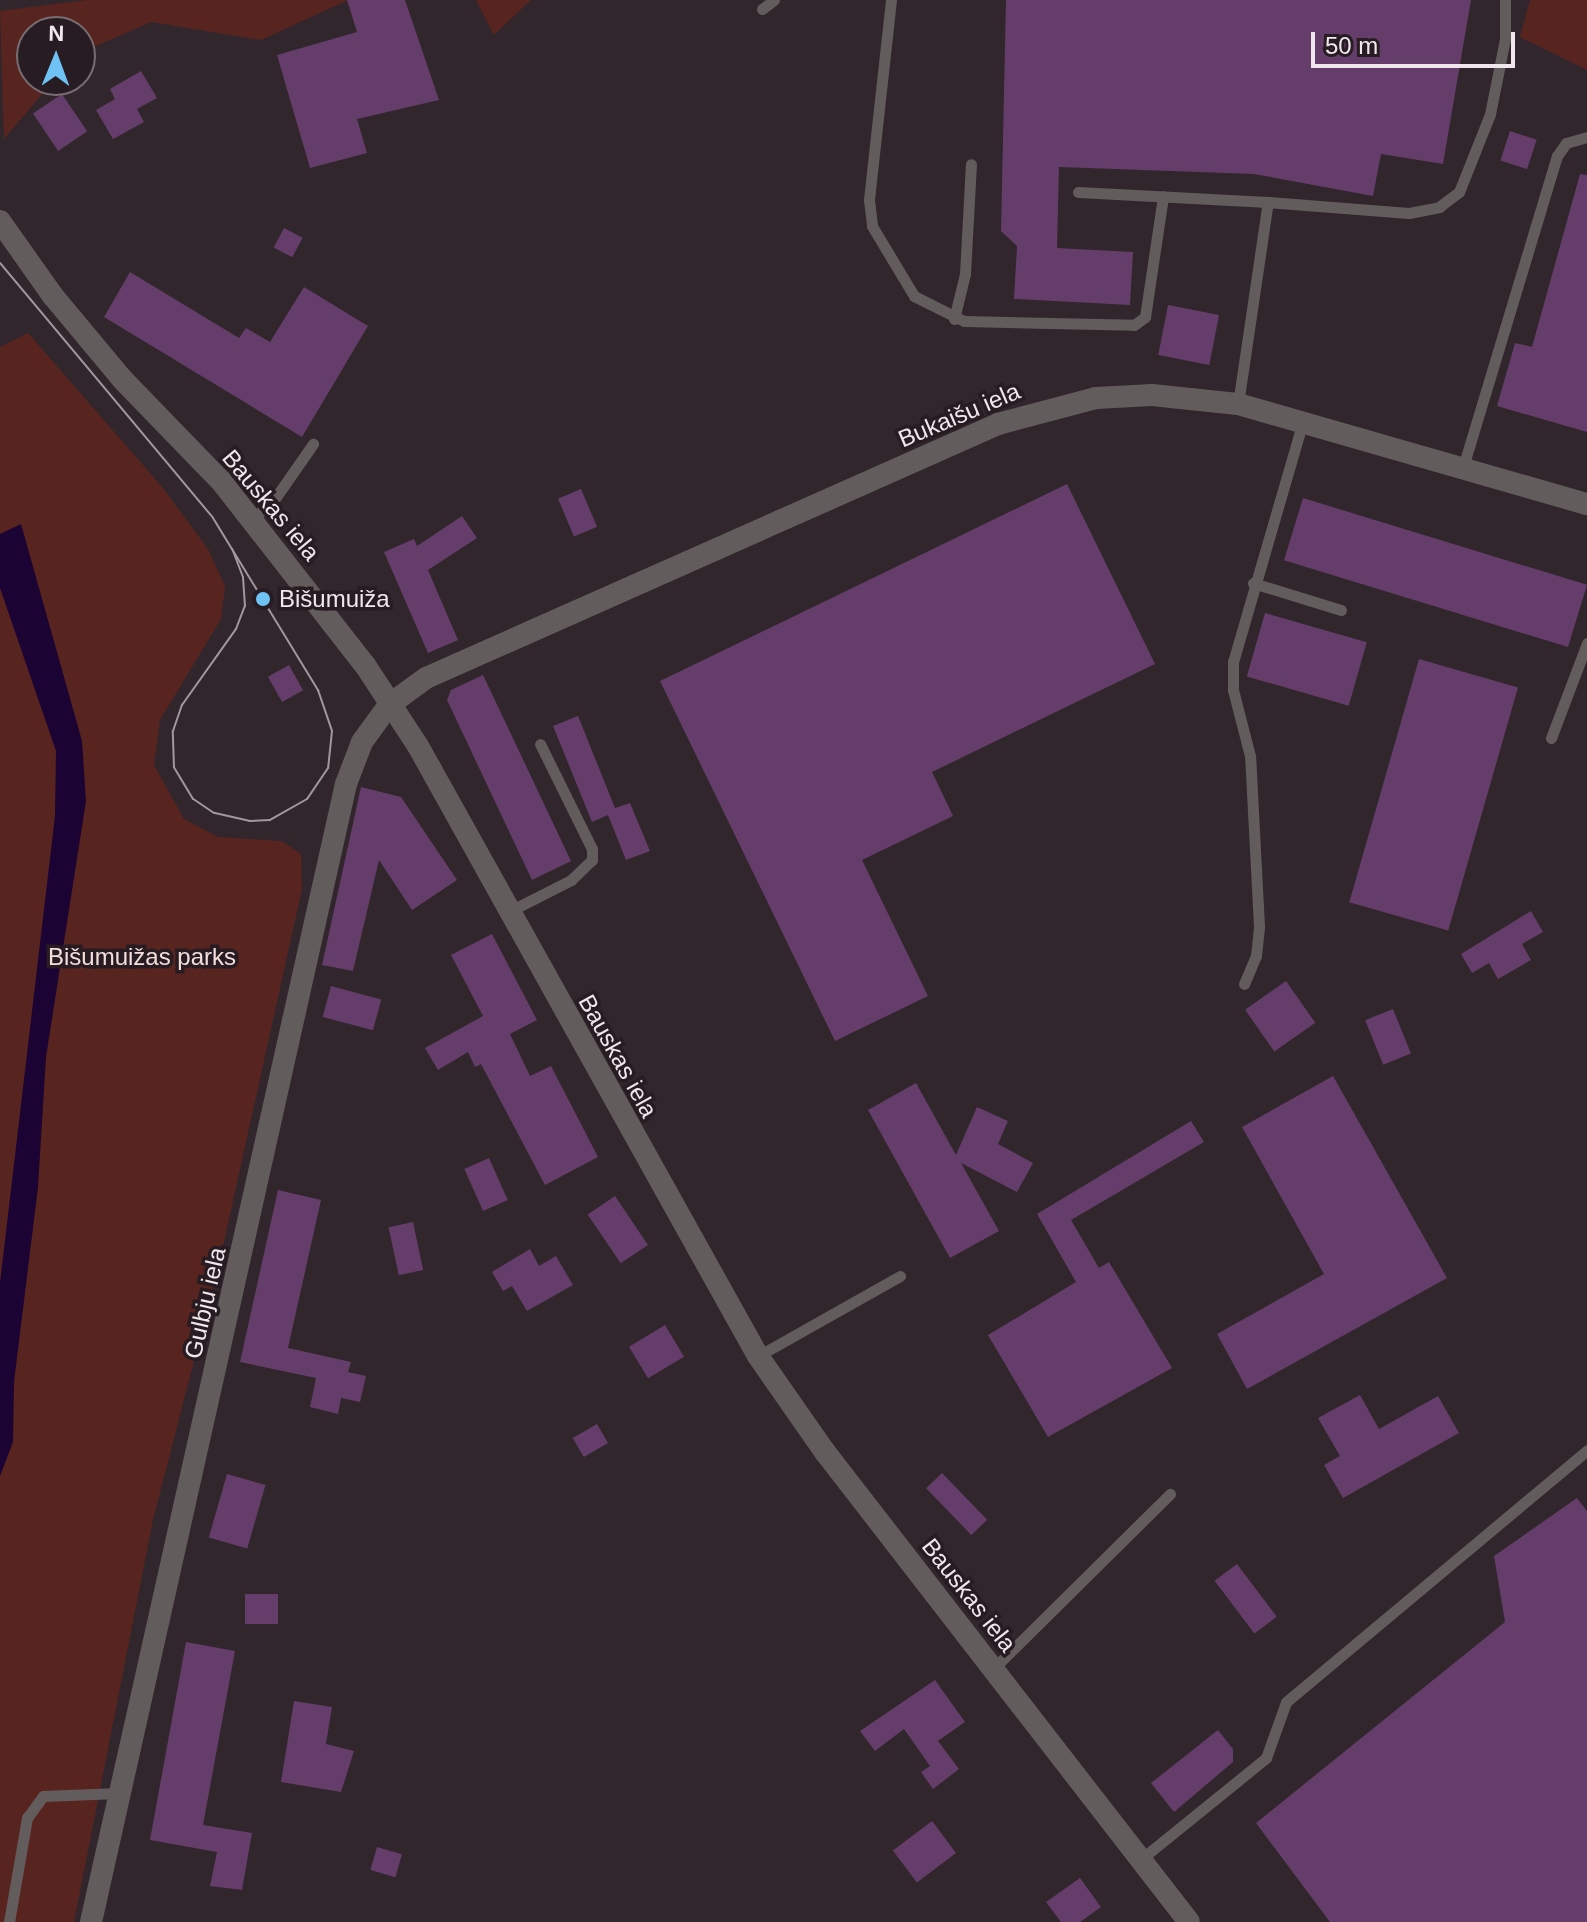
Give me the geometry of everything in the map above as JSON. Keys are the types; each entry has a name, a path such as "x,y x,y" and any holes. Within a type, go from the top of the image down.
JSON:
{"street":[{"name":"Bauskas iela","path":"0,221 123,380 252,520 365,665 418,746 507,913 758,1356 825,1452 1189,1922"},
{"name":"Bukaišu iela","path":"389,705 426,678 998,424 1096,398 1152,395 1238,404 1587,504"},
{"name":"Gulbju iela","path":"91,1922 346,784 362,742 389,705"}],"lane":[{"path":"762,9 774,0"},
{"path":"891,0 869,200 872,226 914,296 954,319 1134,325 1145,317 1163,196"},
{"path":"1078,192 1268,202 1368,214 1409,213 1439,207 1459,192 1490,114 1505,39 1505,0"},
{"path":"1463,467 1557,156 1566,143 1587,137"},
{"path":"954,319 965,274 971,164"},
{"path":"1238,404 1268,202"},
{"path":"1244,984 1256,956 1259,926 1250,756 1233,690 1233,662 1253,583 1303,421"},
{"path":"252,520 276,497 313,444"},
{"path":"1253,583 1341,610"},
{"path":"1551,738 1587,643"},
{"path":"507,913 571,880 592,860 592,849 540,744"},
{"path":"758,1356 900,1276"},
{"path":"1140,1860 1266,1758 1286,1702 1587,1450"},
{"path":"993,1669 1170,1494"},
{"path":"9,1922 27,1818 43,1796 119,1793"}],"green space":[{"path":"87,0 348,0 261,40 151,22 96,46 96,16 16,16 16,96 40,96 4,139 0,11"},
{"path":"476,0 531,0 494,35"},
{"path":"1530,0 1587,0 1587,70 1520,37"},
{"name":"Bišumuižas parks","path":"28,333 163,488 208,549 225,586 221,619 160,720 154,765 184,819 218,837 281,841 301,854 302,889 220,1260 153,1520 74,1922 0,1922 0,347"}],"shaded area":[{"path":"21,524 82,741 86,801 46,1057 38,1187 14,1382 13,1442 0,1476 0,1283 55,816 56,751 0,588 0,534"}],"building":[{"path":"347,0 405,0 439,100 357,119 367,153 310,168 277,55 357,32"},
{"path":"1006,0 1471,0 1443,164 1381,154 1373,196 1254,174 1059,167 1057,248 1133,252 1130,305 1014,299 1017,246 1001,231"},
{"path":"141,71 157,98 137,109 144,122 113,139 96,110 115,99 110,89"},
{"path":"63,96 87,131 58,151 33,114"},
{"path":"1510,131 1537,140 1527,169 1500,160"},
{"path":"1580,174 1587,175 1587,432 1497,406 1515,343 1532,347"},
{"path":"284,228 303,238 292,257 274,247"},
{"path":"130,272 239,338 246,328 270,342 304,287 368,326 302,437 104,317"},
{"path":"1168,305 1219,315 1209,365 1158,355"},
{"path":"1067,484 1155,664 932,772 953,816 862,860 928,996 835,1041 660,681"},
{"path":"581,489 597,527 574,537 558,499"},
{"path":"1303,498 1587,585 1568,647 1284,560"},
{"path":"462,516 477,538 428,570 458,640 428,653 384,552 414,539 417,546"},
{"path":"1265,613 1367,642 1349,706 1247,676"},
{"path":"1419,659 1518,687 1448,931 1349,902"},
{"path":"289,665 303,690 282,702 268,677"},
{"path":"483,675 571,861 532,880 447,700 451,690"},
{"path":"578,716 615,808 630,803 650,851 626,860 608,815 592,822 553,726"},
{"path":"361,787 401,797 457,880 412,910 379,860 353,971 322,965"},
{"path":"1531,911 1543,932 1522,944 1531,960 1498,979 1489,963 1472,973 1461,954"},
{"path":"492,934 537,1020 510,1034 530,1076 551,1066 598,1157 545,1185 481,1064 475,1067 468,1052 438,1070 425,1048 483,1016 451,955"},
{"path":"1286,981 1315,1023 1274,1051 1245,1010"},
{"path":"331,986 381,999 373,1030 323,1017"},
{"path":"1393,1009 1411,1054 1383,1065 1365,1020"},
{"path":"1333,1076 1447,1278 1247,1389 1217,1334 1324,1274 1242,1127"},
{"path":"916,1083 956,1155 977,1107 1008,1121 998,1144 1033,1163 1017,1192 961,1163 999,1231 950,1258 868,1110"},
{"path":"1191,1121 1204,1142 1071,1220 1099,1268 1109,1262 1172,1368 1048,1437 988,1335 1076,1282 1037,1214"},
{"path":"489,1158 508,1200 483,1211 464,1169"},
{"path":"278,1190 321,1200 288,1348 351,1362 348,1372 366,1376 360,1402 341,1398 338,1414 310,1407 316,1378 240,1362"},
{"path":"615,1196 648,1245 621,1263 588,1214"},
{"path":"413,1222 423,1270 399,1275 389,1227"},
{"path":"530,1249 539,1266 556,1256 573,1285 527,1311 512,1286 503,1291 492,1272"},
{"path":"665,1325 684,1357 648,1378 629,1347"},
{"path":"1360,1395 1379,1429 1438,1396 1459,1433 1343,1498 1324,1465 1340,1456 1318,1418"},
{"path":"597,1424 608,1443 584,1457 573,1438"},
{"path":"942,1473 987,1520 971,1535 926,1488"},
{"path":"227,1474 265,1485 247,1548 209,1537"},
{"path":"1577,1498 1587,1511 1587,1922 1330,1922 1256,1823 1505,1622 1494,1556"},
{"path":"1237,1564 1277,1617 1254,1634 1215,1581"},
{"path":"245,1594 278,1594 278,1624 245,1624"},
{"path":"186,1642 235,1651 203,1825 252,1833 242,1890 210,1886 217,1852 150,1840"},
{"path":"935,1680 965,1722 938,1741 959,1769 933,1789 921,1772 930,1766 904,1729 875,1751 860,1731"},
{"path":"294,1701 332,1707 326,1744 354,1751 341,1792 281,1782"},
{"path":"1218,1730 1233,1749 1233,1762 1174,1812 1151,1783"},
{"path":"932,1821 956,1853 917,1882 893,1850"},
{"path":"377,1847 402,1854 395,1877 370,1870"},
{"path":"1080,1878 1101,1907 1080,1922 1061,1922 1046,1902"}],"tram line":[{"path":"0,263 213,518 318,690 332,731 328,768 307,799 270,820 250,821 214,813 193,799 174,767 173,731 182,705 236,629 245,606 243,577 232,549"}],"place":[{"name":"Bišumuiža","path":"263,599"}]}
